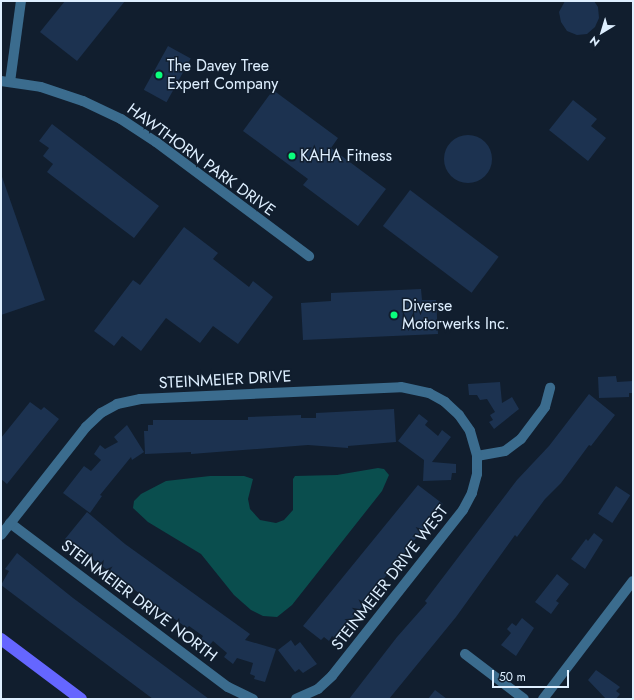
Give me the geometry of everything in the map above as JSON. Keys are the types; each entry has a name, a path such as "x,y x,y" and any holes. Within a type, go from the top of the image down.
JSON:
{"main road":[{"path":"1,639 81,699"}],"street":[{"path":"6,82 21,1"},
{"name":"HAWTHORN PARK DRIVE","path":"6,82 42,87 73,97 121,119 156,142 309,256"},
{"name":"STEINMEIER DRIVE","path":"1,535 89,423 113,406 135,399 401,387 415,389 445,402 459,415 470,431 477,456"},
{"path":"477,456 495,454 518,442 545,408 550,388"},
{"name":"STEINMEIER DRIVE WEST","path":"296,699 318,689 332,676 463,510 475,484 477,456"},
{"name":"STEINMEIER DRIVE NORTH","path":"10,523 228,687 253,699"},
{"path":"543,699 633,581"},
{"path":"465,654 524,699"}],"shaded area":[{"path":"378,468 384,469 389,475 382,491 292,605 277,617 263,616 251,610 234,595 201,554 148,522 133,508 134,501 141,494 166,481 210,476 244,476 253,479 248,499 250,509 260,520 276,523 284,520 293,510 293,479 295,476 337,475"}],"building":[{"path":"65,1 125,1 77,61 40,32"},
{"path":"565,1 594,1 598,7 599,18 595,27 587,34 577,35 567,31 561,22 559,12"},
{"path":"168,46 191,59 166,102 144,90"},
{"path":"273,90 338,138 331,148 386,189 358,226 303,185 308,179 243,131"},
{"path":"573,100 597,119 591,126 606,138 588,161 549,130"},
{"path":"52,124 159,206 134,238 47,172 53,164 43,156 49,148 39,141"},
{"path":"463,135 473,135 485,142 492,154 492,164 485,176 473,183 463,183 455,179 448,172 444,164 444,154 448,146 455,139"},
{"path":"1,174 45,300 1,315"},
{"path":"410,190 499,257 472,293 383,226"},
{"path":"184,227 218,253 213,259 249,287 253,281 273,297 238,344 213,326 200,343 166,318 141,351 122,336 114,346 94,331 133,280 140,285"},
{"path":"421,289 422,300 436,300 438,334 303,340 301,303 331,301 331,293"},
{"path":"616,376 617,382 633,381 633,393 629,393 629,397 599,398 598,377"},
{"path":"500,382 502,403 512,397 519,409 494,429 489,422 493,420 490,415 495,412 487,399 480,400 477,395 469,395 468,384"},
{"path":"589,394 615,415 591,446 589,445 561,483 545,499 517,537 515,535 456,617 389,699 349,699 397,637 427,603 425,601 517,480 549,446"},
{"path":"30,402 41,410 44,407 59,419 7,484 1,479 1,438"},
{"path":"394,409 396,442 348,446 348,448 308,445 191,454 191,452 145,454 144,431 148,431 148,425 153,425 153,420 248,420 248,417 301,415 301,418 316,418 316,413"},
{"path":"419,414 428,421 425,425 438,436 442,430 451,437 432,462 456,464 456,473 452,473 451,480 423,481 424,460 398,441"},
{"path":"127,425 144,452 132,460 131,457 100,495 102,496 90,513 63,493 84,466 91,471 101,460 94,454 100,445 105,449 118,442 114,437"},
{"path":"418,485 443,504 336,639 332,636 329,641 324,637 321,640 303,626"},
{"path":"616,486 630,495 612,523 598,514"},
{"path":"87,512 125,544 250,634 245,640 276,649 265,682 254,679 255,676 250,674 253,663 237,658 233,664 224,657 227,653 213,641 208,647 200,641 203,636 189,626 187,628 65,539"},
{"path":"594,533 603,540 585,569 571,559 586,539 588,541"},
{"path":"17,553 73,598 209,699 153,699 1,585 9,571 5,569"},
{"path":"557,574 569,584 556,601 559,603 551,614 535,602"},
{"path":"522,618 534,628 516,656 501,645 511,633 507,629 512,623 516,626"},
{"path":"291,640 295,646 300,642 317,664 303,673 299,669 295,672 278,650"},
{"path":"596,670 620,687 616,691 620,694 616,699 606,699 588,680"},
{"path":"435,690 447,699 428,699"}],"place":[{"name":"The Davey Tree Expert Company","path":"159,75"},
{"name":"KAHA Fitness","path":"292,156"},
{"name":"Diverse Motorwerks Inc.","path":"394,315"}]}
